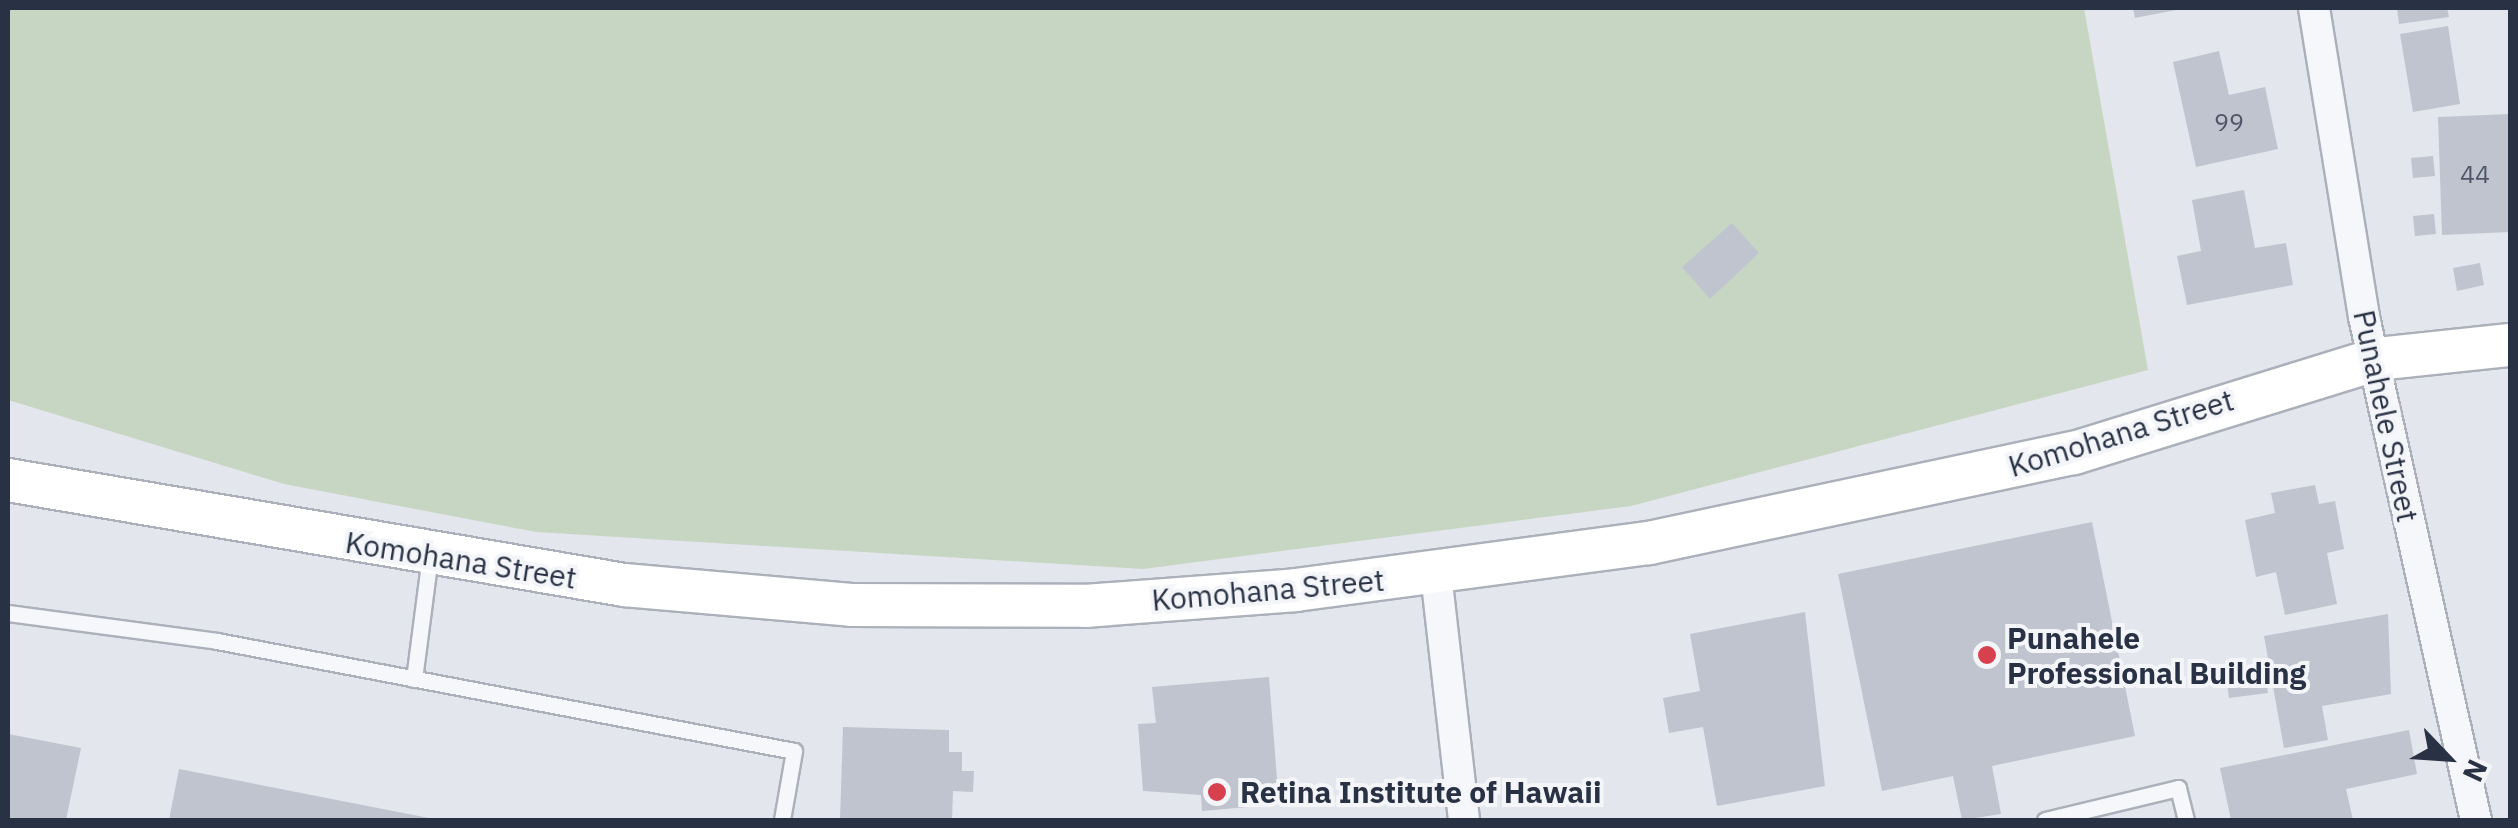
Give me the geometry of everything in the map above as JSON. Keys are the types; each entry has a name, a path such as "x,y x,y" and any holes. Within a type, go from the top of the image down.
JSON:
{"main road":[{"name":"Komohana Street","path":"8,480 430,556 746,598 956,608 1160,601 1436,574 1781,518 2056,457 2378,359 2510,345"}],"street":[{"name":"Punahele Street","path":"2314,8 2378,359 2476,820"},
{"path":"1436,574 1464,820"}],"lane":[{"path":"414,679 430,556"},
{"path":"8,614 414,679 794,752 782,820"},
{"path":"2045,820 2178,788 2186,820"}],"green space":[{"path":"8,8 2084,8 2148,370 1631,506 1143,569 536,532 284,484 8,400"}],"building":[{"path":"2133,8 2181,8 2181,9 2135,18"},
{"path":"2397,8 2447,8 2449,17 2399,24"},
{"path":"2448,26 2460,104 2413,112 2400,34"},
{"path":"2219,51 2229,95 2265,87 2278,149 2196,167 2173,62"},
{"path":"2510,114 2510,232 2442,235 2438,117"},
{"path":"2433,156 2435,176 2413,178 2411,158"},
{"path":"2244,190 2255,248 2286,243 2293,285 2187,305 2177,256 2201,251 2192,200"},
{"path":"2434,214 2436,234 2415,236 2413,216"},
{"path":"1732,223 1759,253 1710,299 1682,267"},
{"path":"2480,263 2484,285 2457,291 2453,268"},
{"path":"2315,485 2319,504 2335,501 2344,549 2327,553 2337,604 2285,615 2276,572 2256,577 2245,520 2275,513 2271,493"},
{"name":"Punahele Professional Building","path":"2092,522 2135,736 1992,766 2001,814 1962,820 1953,776 1882,791 1838,574"},
{"path":"1805,612 1825,786 1717,806 1703,727 1669,733 1663,698 1700,691 1690,634"},
{"path":"2388,614 2391,694 2322,706 2328,740 2284,748 2264,636"},
{"path":"2265,670 2268,693 2229,698 2226,675"},
{"path":"1269,677 1279,804 1202,811 1201,795 1143,791 1138,724 1156,723 1152,687"},
{"path":"843,727 949,730 949,752 962,752 962,771 974,771 973,792 953,791 952,820 840,820"},
{"path":"2409,730 2417,774 2346,789 2353,820 2231,820 2220,768"},
{"path":"8,734 81,748 66,820 8,820"},
{"path":"179,769 434,819 434,820 169,820"}],"place":[{"name":"Punahele Professional Building","path":"1987,655"},
{"name":"Retina Institute of Hawaii","path":"1217,792"}]}
